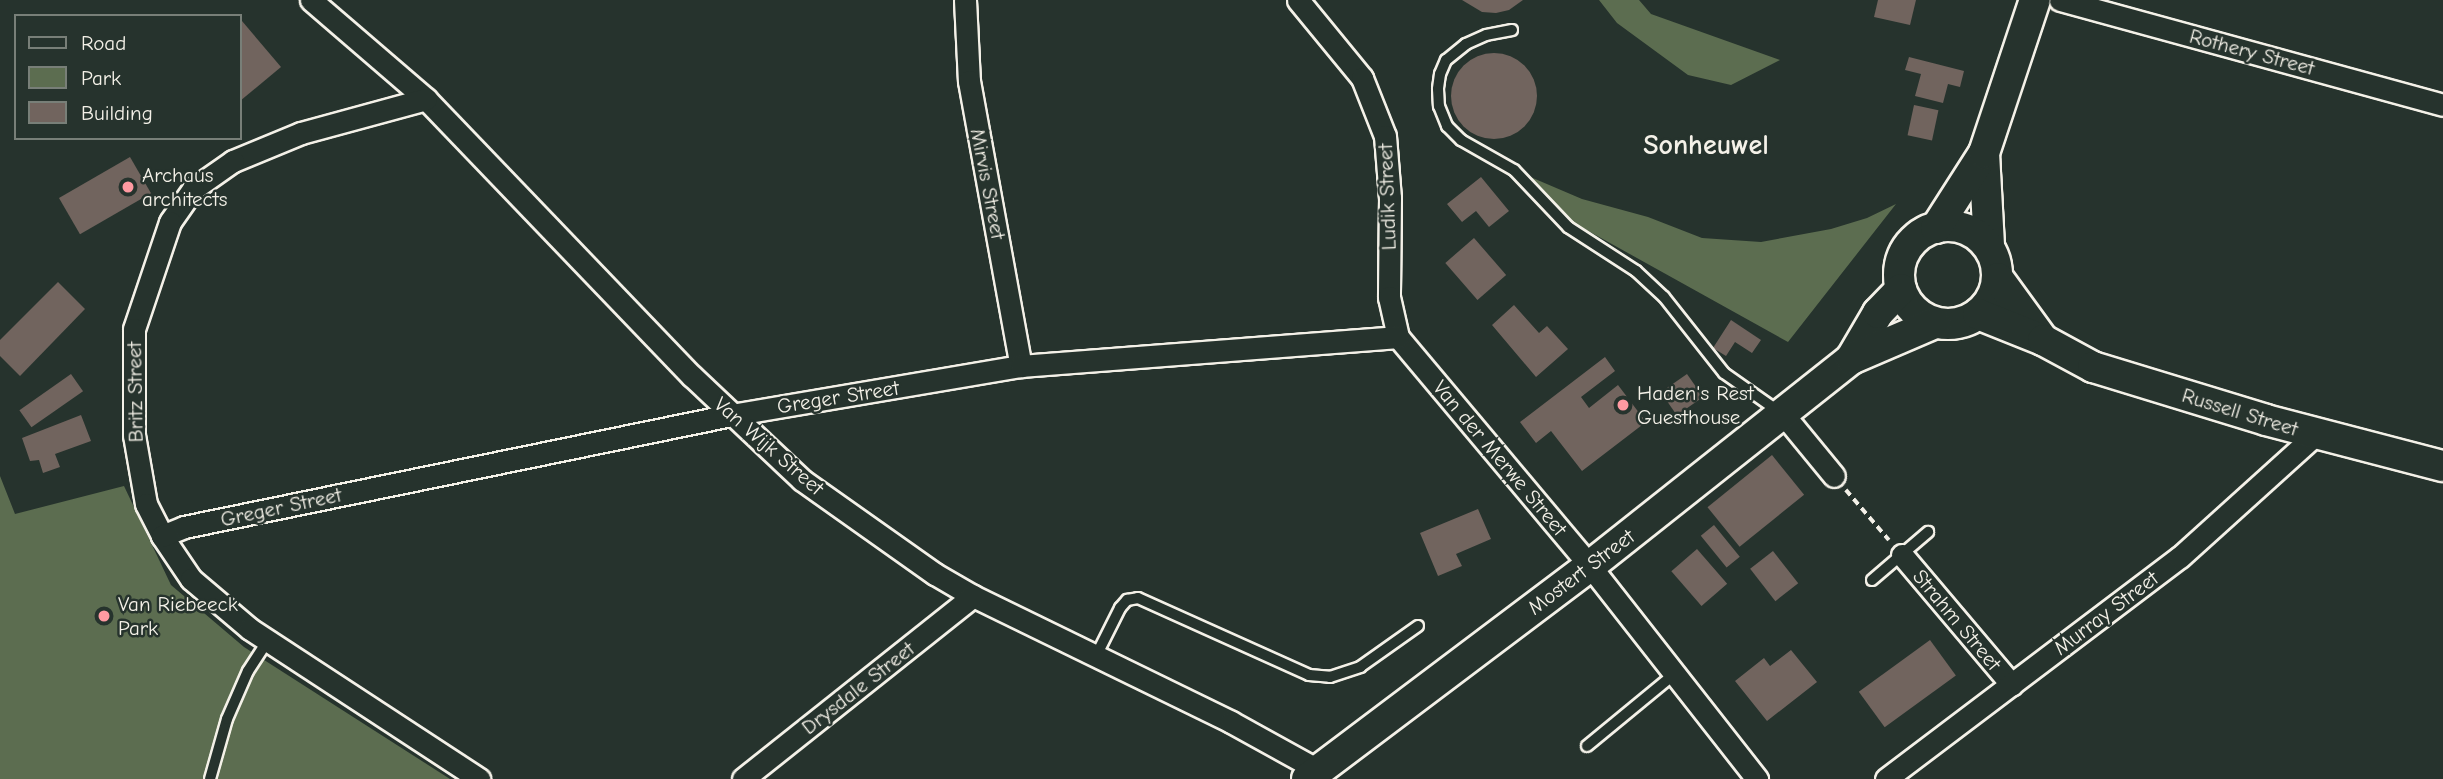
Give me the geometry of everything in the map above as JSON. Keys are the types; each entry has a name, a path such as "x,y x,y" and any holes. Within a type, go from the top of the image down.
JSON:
{"street":[{"name":"Van Wijk Street","path":"311,0 426,99 732,415 802,480 935,574 973,596 1231,722 1312,775"},
{"name":"Ludik Street","path":"1298,0 1362,78 1385,136 1390,198 1389,297 1398,337"},
{"path":"1937,228 1984,153 2035,0"},
{"name":"Rothery Street","path":"2060,0 2443,105"},
{"name":"Mirvis Street","path":"971,4 969,81 1021,366"},
{"name":"Britz Street","path":"426,99 301,133 233,162 194,189 170,222 134,329 134,435 146,504 162,536 191,579 250,629 479,779"},
{"path":"1984,153 1989,246 1996,262 1998,278 1993,298 1978,314 1963,323 1935,323 1910,307 1901,289 1899,271 1906,251 1919,236 1937,228 1952,226 1973,233 1989,246"},
{"name":"Russell Street","path":"1998,278 2043,340"},
{"name":"Mostert Street","path":"1852,359 1878,313 1901,289"},
{"name":"Russell Street","path":"1978,314 2043,340 2093,367 2316,434 2443,466"},
{"name":"Mostert Street","path":"1312,775 1590,566 1852,359 1935,323"},
{"name":"Greger Street","path":"162,536 184,527 732,415 1021,366 1398,337"},
{"name":"Van der Merwe Street","path":"1398,337 1590,566 1757,779"},
{"path":"1783,414 1834,476"},
{"name":"Murray Street","path":"1886,779 2179,557 2316,434"},
{"name":"Strahm Street","path":"1902,555 2012,685"},
{"name":"Drysdale Street","path":"743,779 973,596"}],"lane":[{"path":"1512,30 1486,35 1466,44 1446,60 1438,89 1439,106 1447,126 1461,140 1514,170 1568,227 1636,271 1664,297 1724,373 1783,414"},
{"path":"1872,580 1928,532"},
{"path":"1096,656 1120,608 1127,600 1138,598 1308,675 1330,677 1360,667 1418,625"},
{"path":"210,779 227,719 248,671 268,640"},
{"path":"1587,746 1673,675"}],"path":[{"path":"1834,476 1902,555"}],"green space":[{"path":"1599,0 1639,0 1651,14 1780,60 1731,85 1688,75 1617,23"},
{"path":"1514,170 1582,199 1648,217 1702,238 1761,242 1831,229 1867,218 1896,204 1788,342 1547,208"},
{"name":"Van Riebeeck Park","path":"0,476 15,514 124,486 171,585 244,647 450,779 0,779"}],"building":[{"path":"1462,0 1523,0 1509,10 1496,13 1482,12"},
{"path":"1878,0 1916,0 1910,25 1874,17"},
{"path":"242,21 281,67 242,99"},
{"path":"1494,53 1518,60 1530,72 1537,96 1530,120 1518,132 1494,139 1470,132 1458,120 1451,96 1458,72 1470,60"},
{"path":"1909,57 1964,71 1960,87 1948,84 1943,103 1915,96 1921,74 1905,70"},
{"path":"1914,105 1938,110 1932,141 1908,135"},
{"path":"130,157 151,193 80,234 59,198"},
{"path":"1481,177 1509,211 1489,227 1476,211 1462,222 1447,204"},
{"path":"1474,238 1506,275 1477,300 1445,263"},
{"path":"58,282 85,309 20,376 0,356 0,340"},
{"path":"1514,305 1539,333 1547,326 1568,349 1536,377 1492,325"},
{"path":"1731,320 1761,340 1752,353 1735,342 1726,356 1713,348"},
{"path":"1605,357 1615,371 1581,397 1589,408 1618,385 1646,422 1582,471 1551,431 1536,443 1520,422"},
{"path":"71,374 83,391 31,427 19,410"},
{"path":"1687,374 1703,397 1677,415 1661,392"},
{"path":"81,415 91,441 55,454 60,467 43,473 39,460 30,461 22,438"},
{"path":"1772,455 1804,495 1740,547 1707,507"},
{"path":"1478,509 1491,539 1456,554 1462,566 1438,576 1420,533"},
{"path":"1714,525 1740,557 1727,568 1701,536"},
{"path":"1697,549 1727,584 1702,606 1671,571"},
{"path":"1773,551 1798,583 1775,601 1750,569"},
{"path":"1930,640 1956,676 1885,727 1859,692"},
{"path":"1791,650 1817,682 1767,721 1735,681 1764,658 1770,666"}],"place":[{"name":"Archaus architects","path":"128,187"},
{"name":"Haden's Rest Guesthouse","path":"1623,405"},
{"name":"Van Riebeeck Park","path":"104,616"}],"district":[{"name":"Sonheuwel","path":"1706,145"}]}
